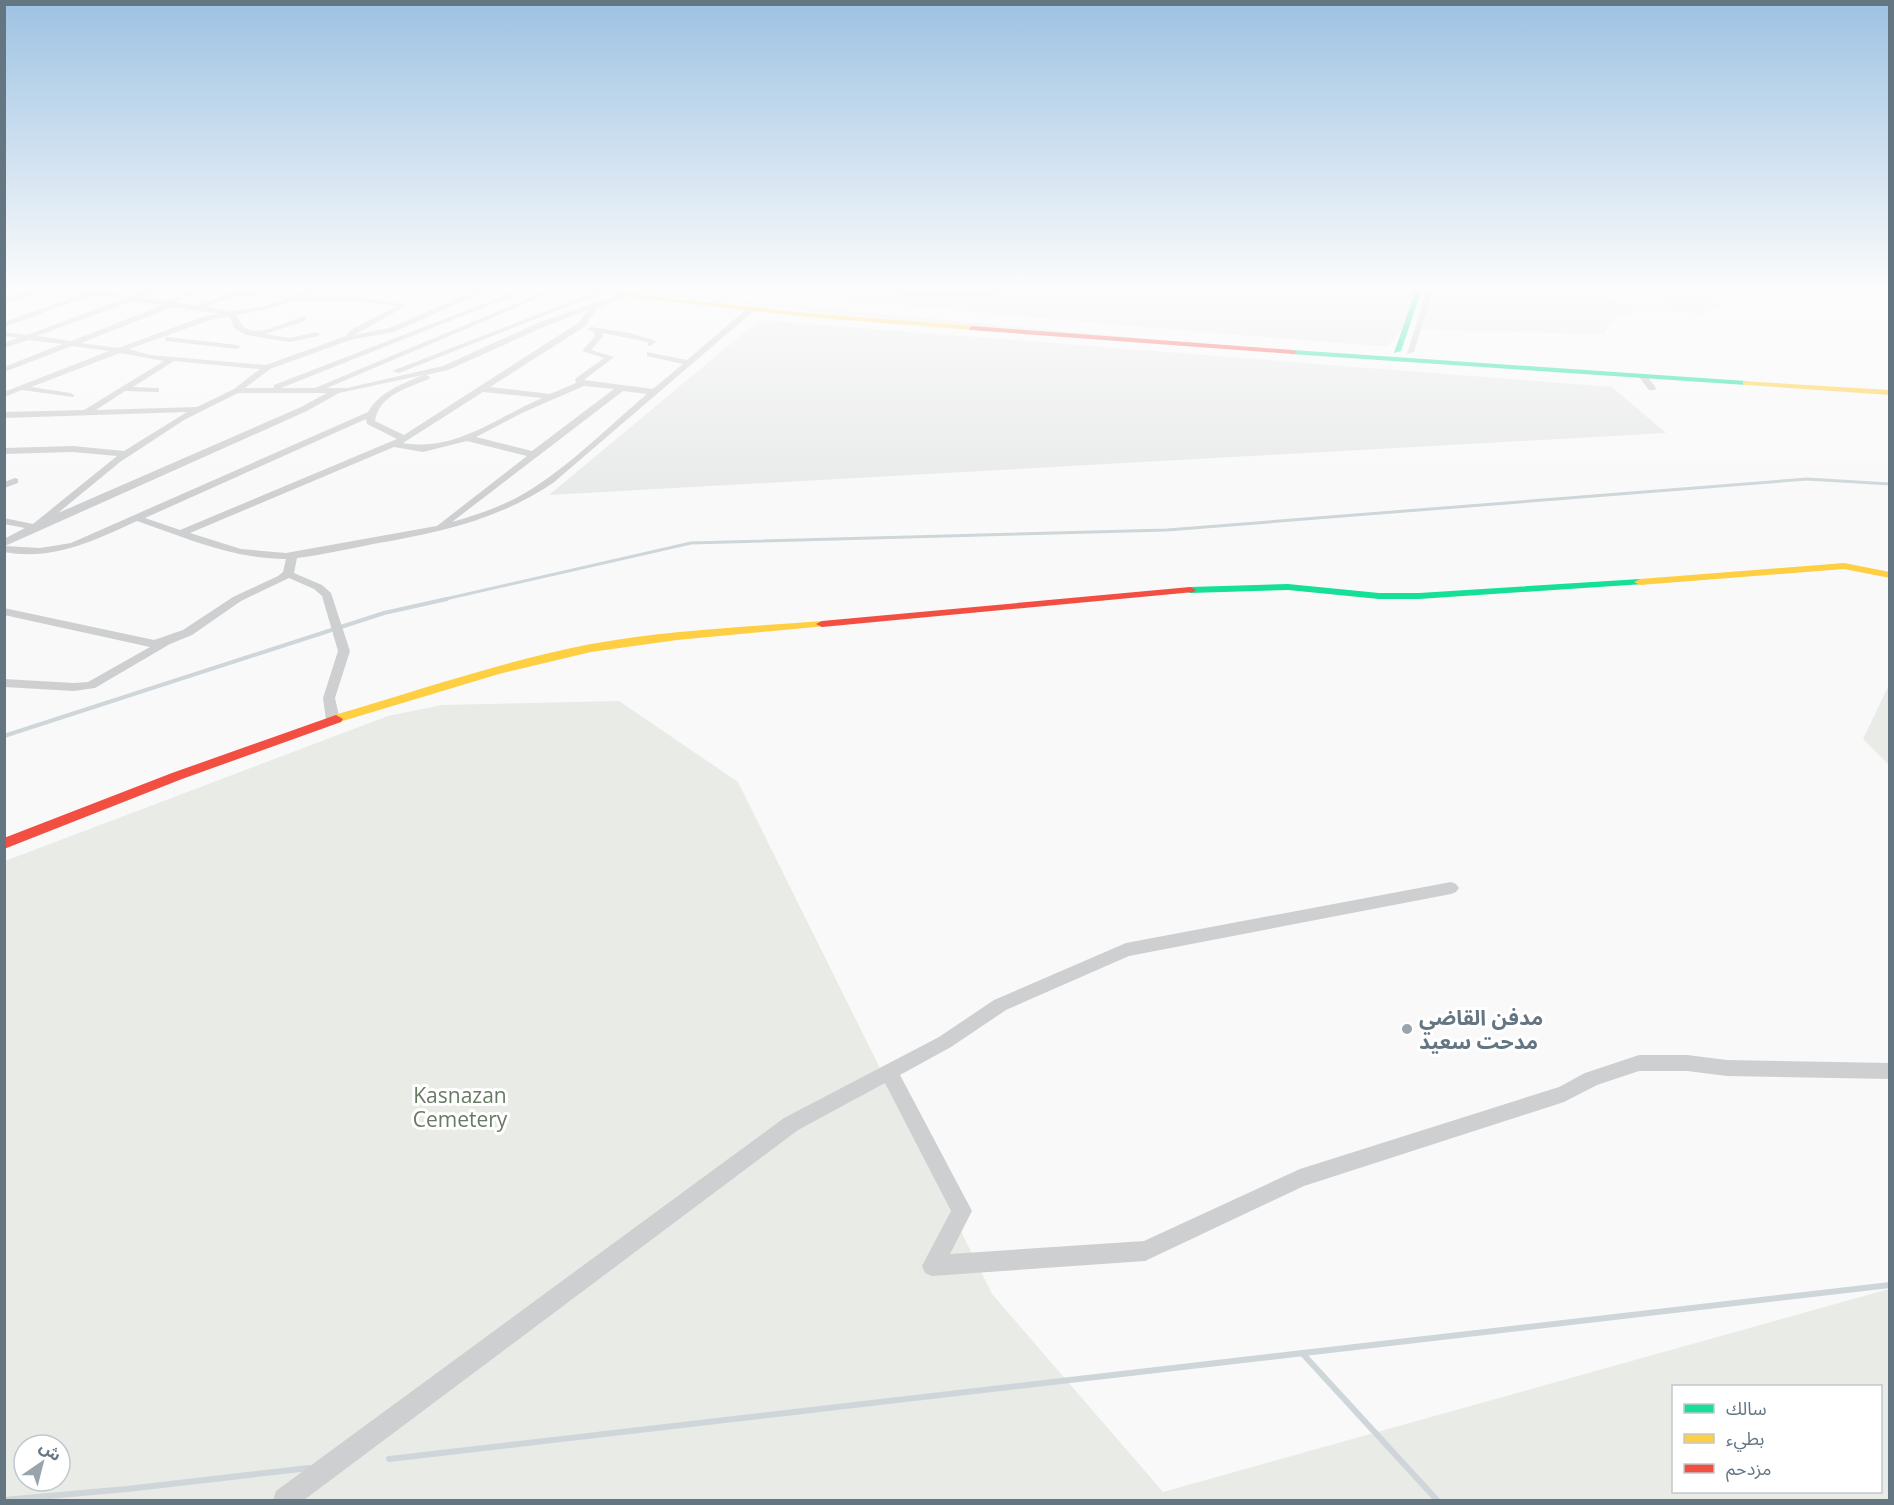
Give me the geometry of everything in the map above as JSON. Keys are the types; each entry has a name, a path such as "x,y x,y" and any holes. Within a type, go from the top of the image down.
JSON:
{"main road":[{"path":"1383,356 1643,377 1666,374 1890,384"},
{"path":"1454,356 1890,393"},
{"path":"4,844 177,776 333,720 546,657 593,648 657,639 1171,591 1288,587 1379,596 1419,596 1693,579 1844,566 1890,574"}],"street":[{"path":"4,370 39,356"},
{"path":"4,395 101,356"},
{"path":"147,356 267,367"},
{"path":"4,521 35,527 126,454 198,409 237,391 267,367 300,356"},
{"path":"315,356 340,363"},
{"path":"265,391 357,356"},
{"path":"314,390 393,356"},
{"path":"390,379 392,373 434,356"},
{"path":"404,439 370,422 375,404 392,392 471,356"},
{"path":"183,532 404,439 532,356"},
{"path":"607,356 610,357 578,381 653,392"},
{"path":"660,356 689,363"},
{"path":"137,519 183,532 209,543 256,554 292,555 437,529 481,517 524,499 550,480 697,356"},
{"path":"86,412 172,359"},
{"path":"237,391 338,390 367,386 445,368"},
{"path":"1643,377 1652,388"},
{"path":"394,444 423,449 467,438 494,426 520,410 583,383"},
{"path":"367,386 392,392"},
{"path":"20,388 70,396"},
{"path":"126,388 156,390"},
{"path":"483,388 552,397"},
{"path":"437,529 621,388"},
{"path":"4,543 35,527 294,414 338,390"},
{"path":"4,415 198,409"},
{"path":"4,549 26,553 57,550 99,536 222,478 371,414"},
{"path":"467,438 536,455"},
{"path":"4,451 74,449 126,454"},
{"path":"4,485 15,481"},
{"path":"288,574 292,555"},
{"path":"4,683 74,687 91,685 236,600 288,574"},
{"path":"288,574 318,588 327,595 344,651 329,698 333,720"},
{"path":"4,611 154,644 165,643"},
{"path":"285,1500 791,1125 945,1042 1000,1005 1126,950 1451,888"},
{"path":"889,1072 962,1211 932,1266 1145,1251 1300,1178 1564,1094 1591,1079 1639,1063 1687,1063 1727,1068 1890,1071"}],"shaded area":[{"path":"716,356 1220,356 1612,387 1666,433 549,495"}],"green space":[{"path":"1889,685 1889,765 1863,739"},
{"name":"Kasnazan Cemetery","path":"619,701 738,782 992,1294 1163,1492 1889,1289 1889,1500 5,1500 5,861 388,716 442,705"}],"waterway":[{"path":"441,600 691,543 1167,530 1807,479 1890,484"},
{"path":"4,736 384,613 447,599"},
{"path":"1302,1353 1890,1285"},
{"path":"389,1459 1302,1353"},
{"path":"1302,1353 1437,1500"},
{"path":"4,1500 127,1489 309,1468"}],"traffic: fast":[{"path":"1355,356 1746,383"},
{"path":"1190,590 1288,587 1379,596 1419,596 1640,582"}],"traffic: slow":[{"path":"1746,383 1890,393"},
{"path":"1640,582 1844,566 1890,575"},
{"path":"336,719 495,672 591,648 677,636 822,624"}],"traffic: jam":[{"path":"822,624 1190,590"},
{"path":"4,844 177,776 336,719"}],"place":[{"name":"مدفن القاضي مدحت سعيد","path":"1407,1029"}]}
